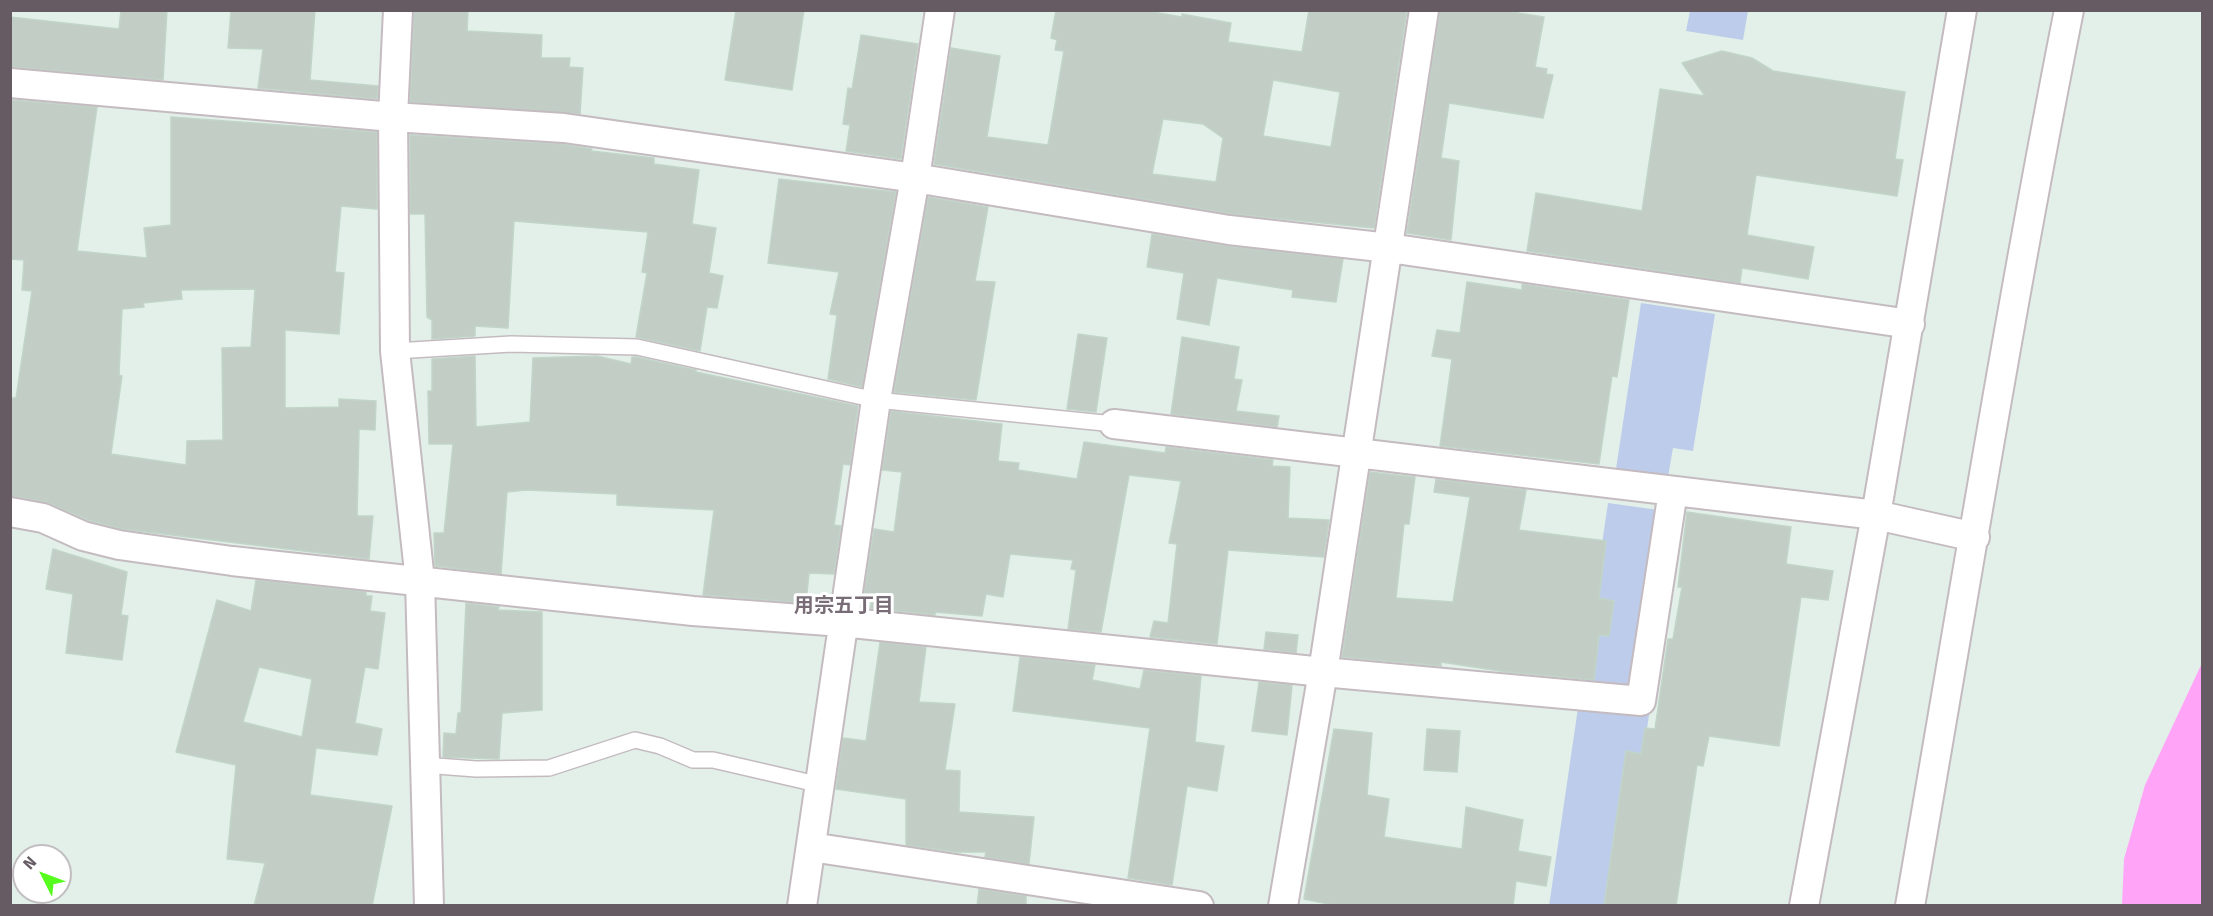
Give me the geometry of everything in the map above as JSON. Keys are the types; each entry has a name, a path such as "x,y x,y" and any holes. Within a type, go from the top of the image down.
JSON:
{"street":[{"path":"398,10 393,117 395,351 420,581 429,906"},
{"path":"802,906 876,399 915,178 940,10"},
{"path":"1283,906 1358,454 1424,10"},
{"path":"1804,906 1910,324 1962,10"},
{"path":"1910,906 1975,537 2010,316 2066,11"},
{"path":"10,83 393,117 564,128 915,178 1229,230 1389,248 1910,324"},
{"path":"1114,424 1876,516 1975,537"},
{"path":"10,512 43,518 83,536 119,545 420,581 1323,672 1641,701 1673,491"},
{"path":"811,847 1199,906"}],"lane":[{"path":"395,351 511,344 637,347 876,399 1114,424"},
{"path":"424,765 476,769 549,768 635,740 660,746 693,760 713,760 821,786"}],"shaded area":[{"path":"1690,11 1748,11 1743,40 1686,31"},
{"path":"1641,303 1715,314 1693,451 1673,448 1668,477 1616,469"},
{"path":"1608,503 1680,513 1620,905 1549,906"},
{"path":"2202,663 2202,905 2122,905 2124,859 2145,785"}],"building":[{"path":"121,10 167,10 163,80 10,67 10,17 119,29"},
{"path":"231,10 315,10 310,80 378,86 377,99 258,88 263,49 228,48"},
{"path":"414,10 468,10 467,31 542,35 541,58 570,58 569,67 583,68 580,114 410,102"},
{"path":"736,10 804,10 792,90 725,80"},
{"path":"1056,10 1141,10 1182,17 1182,14 1231,23 1228,42 1302,52 1309,10 1407,10 1374,228 1231,214 934,164 951,48 1000,56 987,137 1048,145 1064,51 1055,50 1057,40 1051,38","holes":["1273,80 1340,92 1331,147 1263,136","1163,119 1203,124 1223,138 1216,182 1152,174"]},
{"path":"1440,10 1499,10 1544,17 1535,67 1547,69 1546,74 1553,75 1543,118 1449,103 1441,158 1459,161 1451,240 1407,233"},
{"path":"861,35 918,44 901,159 846,151 850,125 843,124 848,88 852,89"},
{"path":"1722,51 1752,58 1773,71 1905,92 1895,159 1903,160 1897,196 1756,175 1747,235 1814,247 1808,279 1742,268 1740,283 1527,251 1536,193 1642,211 1660,89 1705,96 1682,63"},
{"path":"10,100 97,107 77,251 147,258 144,228 171,225 171,117 377,132 377,209 341,206 335,272 344,273 339,334 285,330 285,408 339,407 339,399 376,401 375,430 359,429 357,516 373,516 369,559 122,529 88,520 46,502 10,496 10,398 16,398 32,291 22,290 24,260 10,259","holes":["255,289 251,347 222,348 223,440 187,441 186,465 111,454 122,376 119,375 122,309 144,307 143,303 182,299 181,290"]},
{"path":"410,135 562,144 592,149 591,151 654,158 654,164 699,170 692,224 716,228 709,273 723,276 717,308 707,307 700,351 636,337 647,273 642,272 648,232 514,221 508,328 475,326 475,336 432,339 432,320 427,317 425,214 410,214"},
{"path":"779,179 896,192 862,387 828,379 837,315 830,314 839,272 768,263"},
{"path":"928,197 988,207 975,281 995,282 976,400 894,392"},
{"path":"1152,234 1227,246 1343,259 1336,302 1292,297 1293,290 1217,278 1209,325 1177,319 1184,273 1147,267"},
{"path":"1467,282 1522,290 1522,284 1629,300 1617,377 1612,376 1599,464 1440,446 1452,359 1432,356 1437,330 1460,333"},
{"path":"1078,334 1107,338 1096,412 1067,409"},
{"path":"1182,337 1239,347 1234,379 1242,380 1236,411 1279,416 1277,427 1171,414"},
{"path":"475,356 476,427 530,422 533,358 597,356 631,364 632,357 636,357 858,406 850,465 843,464 834,525 841,526 834,574 809,573 806,603 703,595 714,510 617,505 617,494 526,490 507,492 501,574 435,566 434,533 444,533 453,444 429,444 428,391 432,391 432,359"},
{"path":"891,411 1002,424 998,461 1019,463 1018,470 1077,479 1084,442 1165,453 1166,447 1273,460 1272,466 1290,467 1288,518 1329,520 1324,557 1228,550 1217,644 1150,637 1154,621 1168,623 1177,544 1169,543 1181,481 1129,475 1101,632 1068,629 1076,570 1071,569 1073,560 1010,554 1003,597 986,594 982,616 935,612 935,615 870,608 873,596 864,594 874,529 894,532 902,472 882,470"},
{"path":"1370,472 1415,477 1409,524 1404,524 1396,598 1453,602 1470,497 1434,492 1436,479 1526,490 1519,530 1606,541 1599,598 1614,601 1609,636 1599,635 1594,680 1507,672 1441,662 1441,666 1342,657"},
{"path":"1687,512 1791,527 1786,564 1833,571 1828,600 1801,597 1779,746 1709,736 1703,766 1697,765 1676,906 1604,906 1626,751 1641,754 1645,728 1655,729 1668,639 1673,639 1682,587 1678,587"},
{"path":"53,549 127,572 121,615 128,616 122,660 66,653 73,594 46,589"},
{"path":"256,580 366,592 366,596 372,596 370,611 385,613 378,669 365,667 355,723 382,729 377,755 316,748 310,795 392,806 372,906 254,906 265,863 227,859 236,765 176,752 217,600 251,611","holes":["259,667 312,679 302,737 243,722"]},
{"path":"466,603 499,607 498,610 542,612 542,710 502,713 499,759 443,757 444,733 456,734 458,713 461,713"},
{"path":"1266,632 1298,635 1296,653 1264,649"},
{"path":"880,642 926,647 919,702 955,704 945,770 960,771 959,812 1034,817 1029,864 985,857 986,852 956,852 906,845 906,799 836,789 843,738 866,741"},
{"path":"1020,657 1095,665 1092,680 1140,689 1144,670 1201,676 1195,742 1224,746 1217,791 1187,786 1172,885 1128,878 1150,728 1013,711"},
{"path":"1259,682 1292,685 1287,735 1252,731"},
{"path":"1334,729 1372,733 1367,795 1389,799 1384,837 1462,849 1466,807 1523,820 1518,851 1551,857 1546,886 1516,881 1513,906 1338,906 1304,899"},
{"path":"1427,729 1460,731 1457,772 1424,770"},
{"path":"979,889 1026,896 1026,906 977,906"}],"district":[{"name":"用宗五丁目","path":"844,606"}]}
